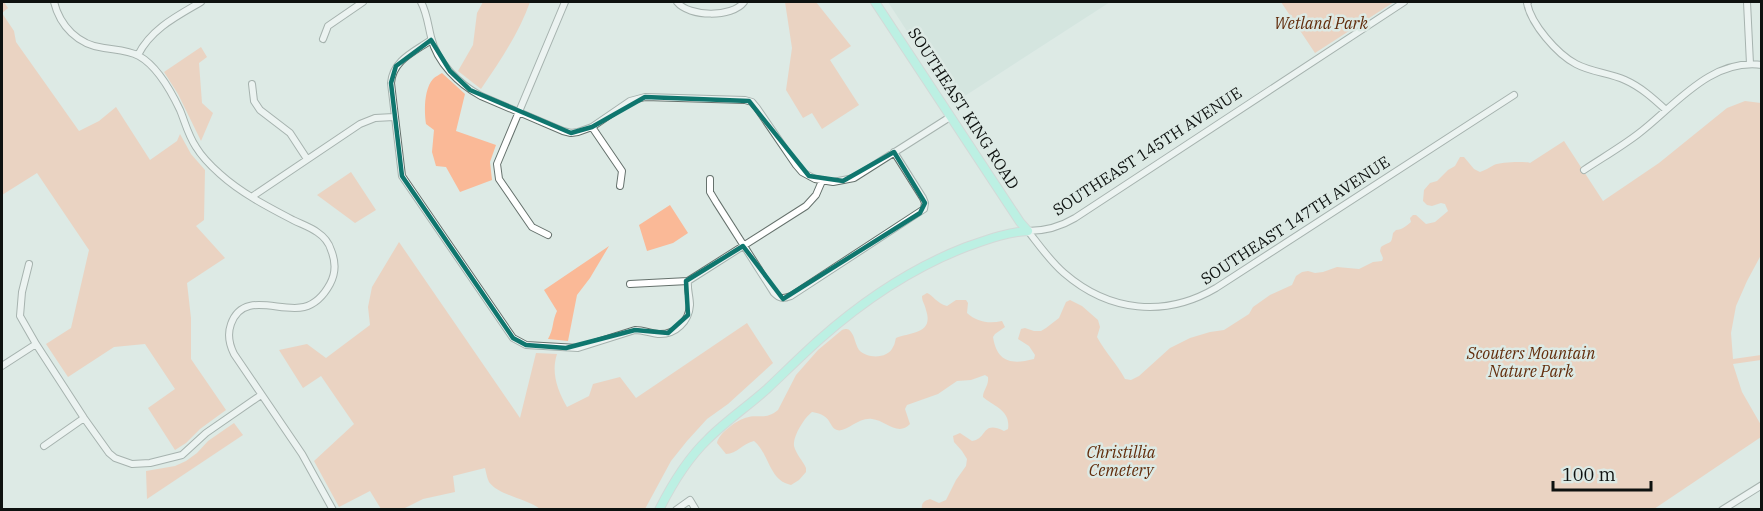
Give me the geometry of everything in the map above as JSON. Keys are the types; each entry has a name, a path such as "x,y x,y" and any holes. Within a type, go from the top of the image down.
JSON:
{"main road":[{"name":"SOUTHEAST KING ROAD","path":"875,2 1028,231"},
{"name":"SOUTHEAST 145TH AVENUE","path":"659,510 680,471 702,444 821,338 864,304 901,279 950,254 1015,231 1028,231"}],"street":[{"path":"54,2 62,20 72,34 89,44 101,48 124,50 138,55 147,62 172,95 196,147 221,175 318,233 331,249 335,265 333,279 325,295 312,304 296,309 270,305 249,306 234,317 228,332 230,346 302,454 333,510"},
{"path":"138,55 154,32 201,2"},
{"path":"323,39 328,26 363,2"},
{"path":"421,2 425,10 431,40 441,60 470,90 571,133 592,127 630,101 645,97 749,101 758,108 796,165 809,176 822,181 843,181 854,178 950,117"},
{"path":"548,235 532,227 503,185 497,172 499,156 565,2"},
{"path":"676,2 690,11 707,13 737,9 744,2"},
{"name":"SOUTHEAST 145TH AVENUE","path":"1028,231 1056,227 1075,218 1404,2"},
{"path":"1528,2 1528,11 1547,39 1564,56 1575,64 1626,80 1640,88 1666,110"},
{"path":"1747,2 1750,64"},
{"path":"431,40 400,61 393,70 391,83 402,176 513,338 526,345 578,348 635,330 659,334 668,333 683,324 688,315 690,304 688,281"},
{"path":"1584,170 1638,134 1709,77 1726,69 1750,64 1761,65"},
{"path":"252,84 254,101 260,110 290,134 308,159"},
{"name":"SOUTHEAST 147TH AVENUE","path":"1028,231 1063,273 1097,295 1125,305 1143,307 1164,307 1181,303 1200,297 1216,288 1514,95"},
{"path":"253,196 360,123 375,118 394,117"},
{"path":"592,127 622,171 620,186"},
{"path":"710,179 710,192 778,298 783,299 924,209 923,198 894,152"},
{"path":"630,284 688,281 812,201 822,181"},
{"path":"29,264 22,292 20,316 84,418 109,453 132,464 150,463 182,455 206,433 261,395"},
{"path":"2,366 36,344"},
{"path":"44,446 84,418"},
{"path":"1722,510 1761,485"},
{"path":"676,510 690,500 696,510"}],"highlighted area":[{"path":"431,40 450,71 470,90 571,133 592,127 645,97 749,101 809,176 843,181 894,152 925,203 920,213 783,299 743,246 686,281 688,315 668,333 635,330 566,348 526,345 513,338 402,176 391,83 396,66"}],"shaded area":[{"path":"888,2 1110,2 954,103"}],"green space":[{"path":"2,2 8,8 2,13"},
{"path":"483,2 530,2 515,36 481,89 458,71 473,45 477,13"},
{"path":"785,2 816,2 851,46 830,60 859,105 822,129 812,113 803,118 786,90 792,48"},
{"name":"Wetland Park","path":"1281,2 1394,2 1315,53"},
{"path":"2,13 14,31 16,42 79,131 99,121 116,107 150,160 177,141 180,134 191,154 205,170 204,220 196,226 225,258 187,283 191,318 191,359 226,410 175,450 148,408 175,389 145,344 114,347 68,377 46,344 71,328 89,250 37,173 2,195"},
{"path":"201,47 207,57 199,63 202,103 213,113 201,141 178,94 164,72"},
{"path":"442,73 465,94 456,131 496,145 490,162 492,180 460,192 446,167 436,166 432,152 434,130 426,124 426,94 433,79"},
{"name":"Scouters Mountain Nature Park","path":"1745,101 1761,103 1761,255 1736,306 1731,333 1733,359 1761,355 1761,360 1733,364 1742,392 1761,425 1761,437 1654,509 922,509 925,501 930,499 939,503 946,500 966,466 967,459 954,442 953,436 960,433 972,441 981,437 988,429 997,428 1004,431 1008,429 1007,417 1004,413 983,397 988,380 985,375 971,380 957,381 938,394 907,405 905,409 910,424 901,429 877,420 867,419 837,430 827,418 812,412 800,428 794,442 806,472 791,485 778,478 754,441 726,454 717,443 724,431 737,422 745,418 769,415 778,410 796,375 818,350 842,330 850,331 859,350 872,356 887,354 896,338 920,331 927,324 928,318 922,296 927,293 947,306 956,300 966,300 967,313 979,320 1002,321 1005,327 993,337 995,345 1006,360 1018,362 1034,359 1035,355 1029,346 1018,339 1021,329 1041,331 1059,318 1066,302 1070,300 1082,306 1098,320 1100,327 1097,337 1125,379 1131,380 1139,376 1170,348 1190,338 1224,330 1249,314 1253,307 1270,295 1292,285 1296,276 1302,272 1323,272 1337,267 1359,269 1373,262 1382,261 1381,247 1391,241 1396,230 1402,229 1411,222 1410,218 1413,215 1426,224 1435,222 1448,211 1445,204 1427,205 1423,201 1424,190 1430,183 1437,181 1455,166 1460,157 1464,157 1474,169 1480,172 1501,163 1530,163 1564,141 1603,201 1659,163 1727,108"},
{"path":"351,172 376,210 355,223 317,195"},
{"path":"670,205 688,233 673,243 647,251 639,225"},
{"path":"399,242 520,418 536,353 557,354 556,381 567,407 589,396 593,384 620,377 636,398 747,323 773,363 728,404 707,419 687,441 671,461 645,509 540,509 493,486 489,482 485,468 453,476 455,492 423,499 403,509 381,509 370,491 339,507 314,461 354,424 321,376 303,388 279,350 307,344 326,358 370,325 368,307 372,287"},
{"path":"609,246 577,295 568,341 548,339 557,311 544,290"},
{"path":"234,423 243,435 147,499 146,471 175,466 186,461 208,441"}],"park label":[{"name":"Christillia Cemetery","path":"1121,461"}]}
